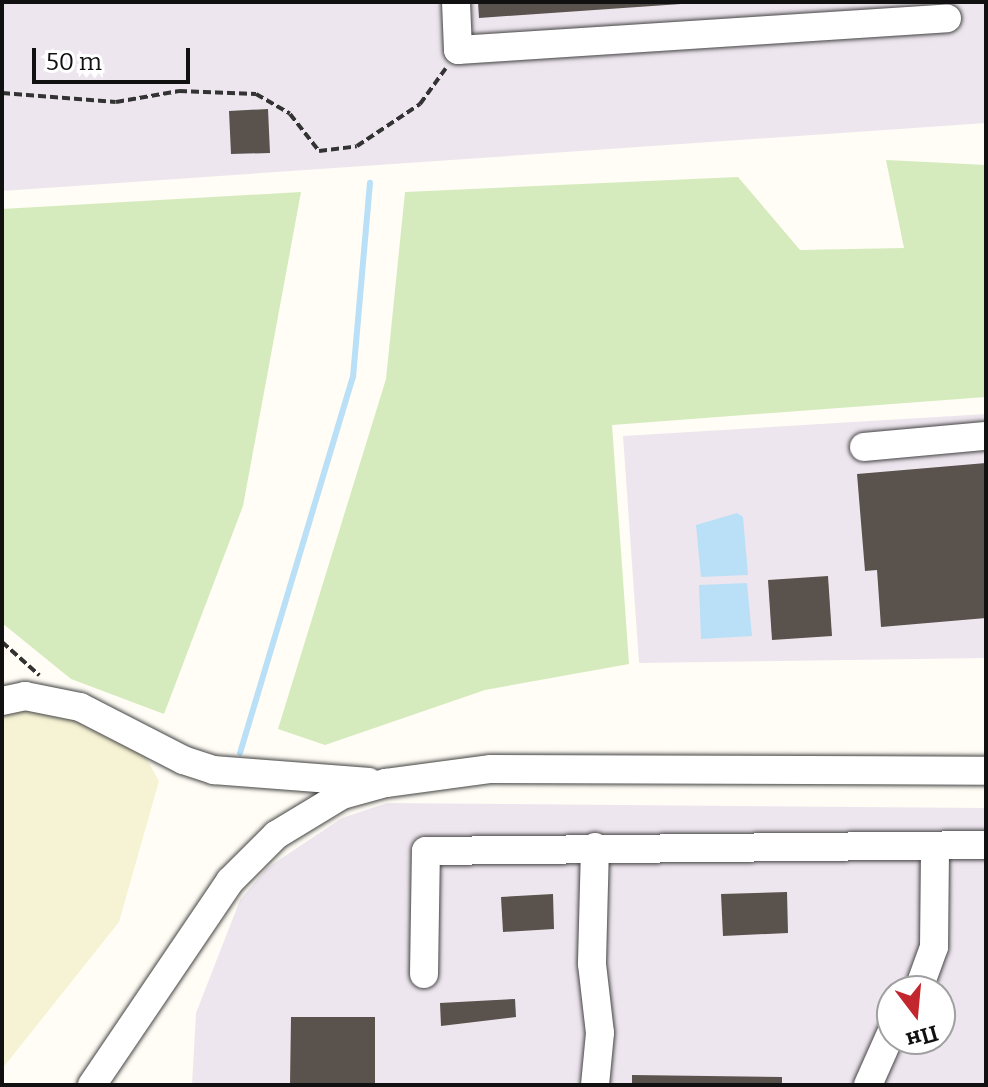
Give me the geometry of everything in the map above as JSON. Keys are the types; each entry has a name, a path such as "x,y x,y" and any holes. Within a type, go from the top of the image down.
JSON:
{"street":[{"path":"456,2 458,50 947,18"},
{"path":"864,447 986,436"},
{"path":"2,701 25,696 58,701 214,770 386,783"},
{"path":"92,1085 207,911 249,859 304,816 342,795 386,783 491,769 986,771"},
{"path":"424,974 426,851 986,845"},
{"path":"595,847 592,964 600,1033 595,1085"},
{"path":"924,975 934,947 935,847"},
{"path":"868,1085 881,1055"}],"path":[{"path":"2,93 116,102 179,91 256,94 290,114 319,151 357,146 420,104 458,50"},
{"path":"2,642 34,667 58,701"}],"shaded area":[{"path":"2,2 986,2 986,123 2,191"},
{"path":"986,414 986,658 639,663 623,436"},
{"path":"48,707 142,751 159,781 119,922 2,1069 2,709"},
{"path":"387,803 986,808 986,1085 192,1085 196,1013 240,900 267,868 342,818"}],"green space":[{"path":"886,160 986,165 986,397 612,425 629,664 485,690 325,745 278,729 386,379 405,192 738,177 800,250 904,248"},
{"path":"301,192 243,506 164,714 71,679 2,623 2,209"}],"water":[{"path":"737,513 743,517 748,575 701,577 696,525"},
{"path":"747,583 752,636 701,639 699,585"}],"building":[{"path":"478,2 681,2 681,4 479,18"},
{"path":"268,109 270,153 231,154 229,111"},
{"path":"986,463 986,618 881,627 877,570 865,571 857,474"},
{"path":"828,576 832,636 772,640 768,580"},
{"path":"787,892 788,933 723,936 721,894"},
{"path":"553,894 554,929 503,932 501,897"},
{"path":"515,999 516,1017 441,1026 440,1003"},
{"path":"291,1017 375,1017 375,1085 290,1085"},
{"path":"632,1075 782,1077 782,1085 632,1085"}],"waterway":[{"path":"240,753 353,377 370,183"}]}
